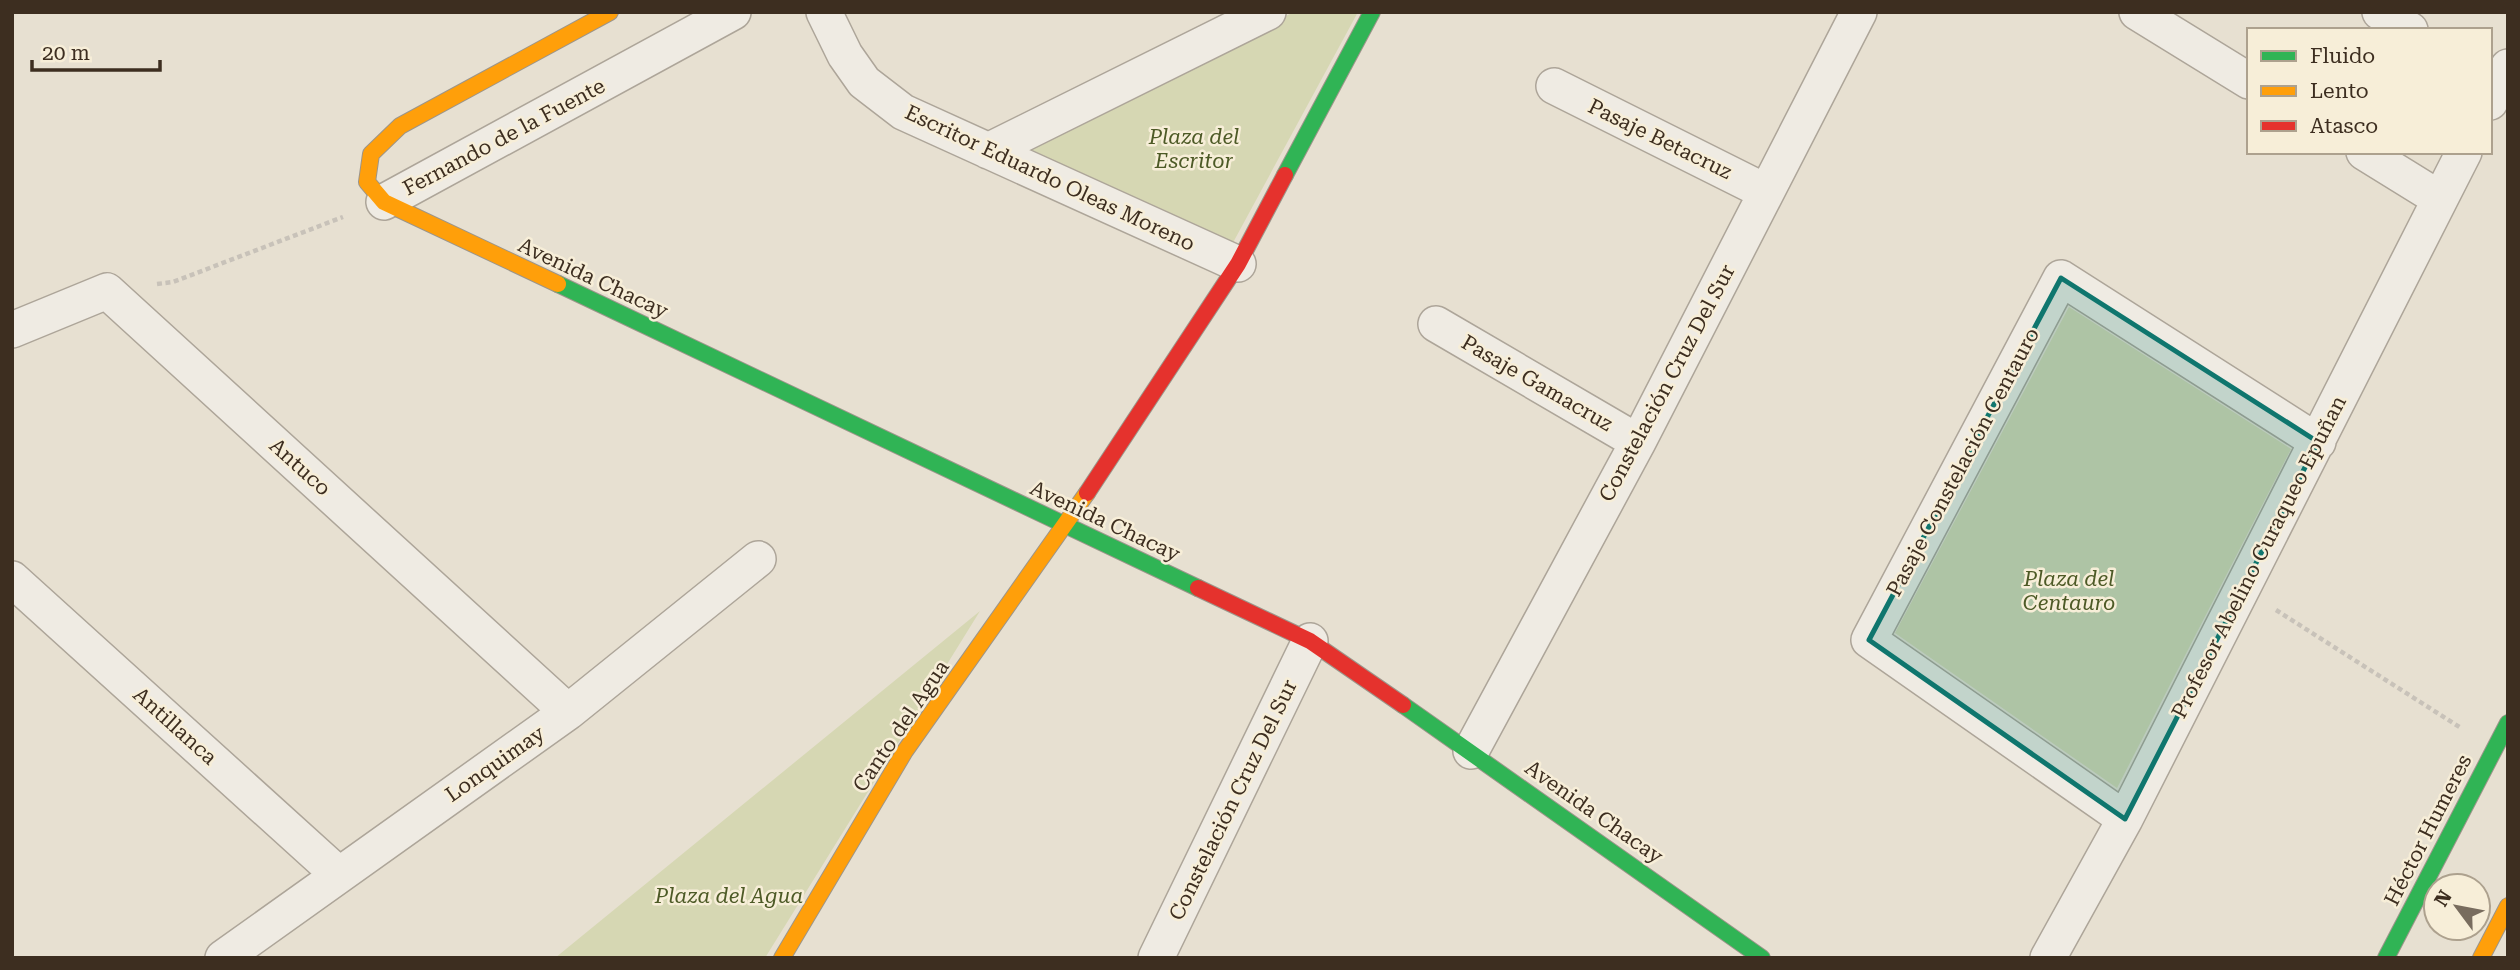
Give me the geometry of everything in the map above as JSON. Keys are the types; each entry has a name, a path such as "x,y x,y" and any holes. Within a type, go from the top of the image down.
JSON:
{"street":[{"name":"Fernando de la Fuente","path":"610,12 400,126 371,154 367,182 384,202 733,12"},
{"name":"Escritor Eduardo Oleas Moreno","path":"824,12 845,55 864,82 903,112 1238,264"},
{"path":"988,151 1268,12"},
{"name":"Canto del Agua","path":"782,958 905,751 1066,526 1238,264 1372,12"},
{"name":"Constelación Cruz Del Sur","path":"1471,751 1638,442 1859,12"},
{"path":"2137,12 2247,80"},
{"path":"2381,12 2407,28"},
{"name":"Pasaje Betacruz","path":"1554,86 1766,192"},
{"path":"2367,154 2440,199"},
{"name":"Profesor Abelino Curaqueo Epuñan","path":"2048,958 2125,819 2463,154"},
{"name":"Avenida Chacay","path":"384,202 1310,641 1471,751 1762,958"},
{"name":"Pasaje Constelación Centauro","path":"2125,819 1869,640 2061,278 2318,442"},
{"path":"12,330 107,291"},
{"name":"Antuco","path":"107,291 568,712"},
{"name":"Pasaje Gamacruz","path":"1436,324 1638,442"},
{"name":"Lonquimay","path":"223,958 568,712 758,559"},
{"name":"Antillanca","path":"12,579 338,874"},
{"name":"Constelación Cruz Del Sur","path":"1156,958 1310,641"},
{"name":"Héctor Humeres","path":"2386,958 2508,723"},
{"path":"2481,958 2508,905"}],"path":[{"path":"107,291 173,282 384,202"},
{"path":"2243,589 2494,749"}],"highlighted area":[{"path":"2061,278 2318,442 2125,819 1869,640"}],"green space":[{"name":"Plaza del Escritor","path":"1294,12 1358,12 1229,250 1011,152"},
{"name":"Plaza del Centauro","path":"2069,307 2291,449 2117,788 1895,633"},
{"name":"Plaza del Agua","path":"980,611 765,958 555,958"}],"traffic: fast":[{"path":"1285,175 1372,12"},
{"path":"558,284 1198,588"},
{"path":"1403,705 1762,958"},
{"path":"2386,958 2508,723"}],"traffic: slow":[{"path":"558,284 384,202 367,182 371,154 400,126 610,12"},
{"path":"782,958 905,751 1087,493"},
{"path":"2481,958 2508,906"}],"traffic: jam":[{"path":"1087,493 1238,264 1285,175"},
{"path":"1198,588 1310,641 1403,705"}]}
